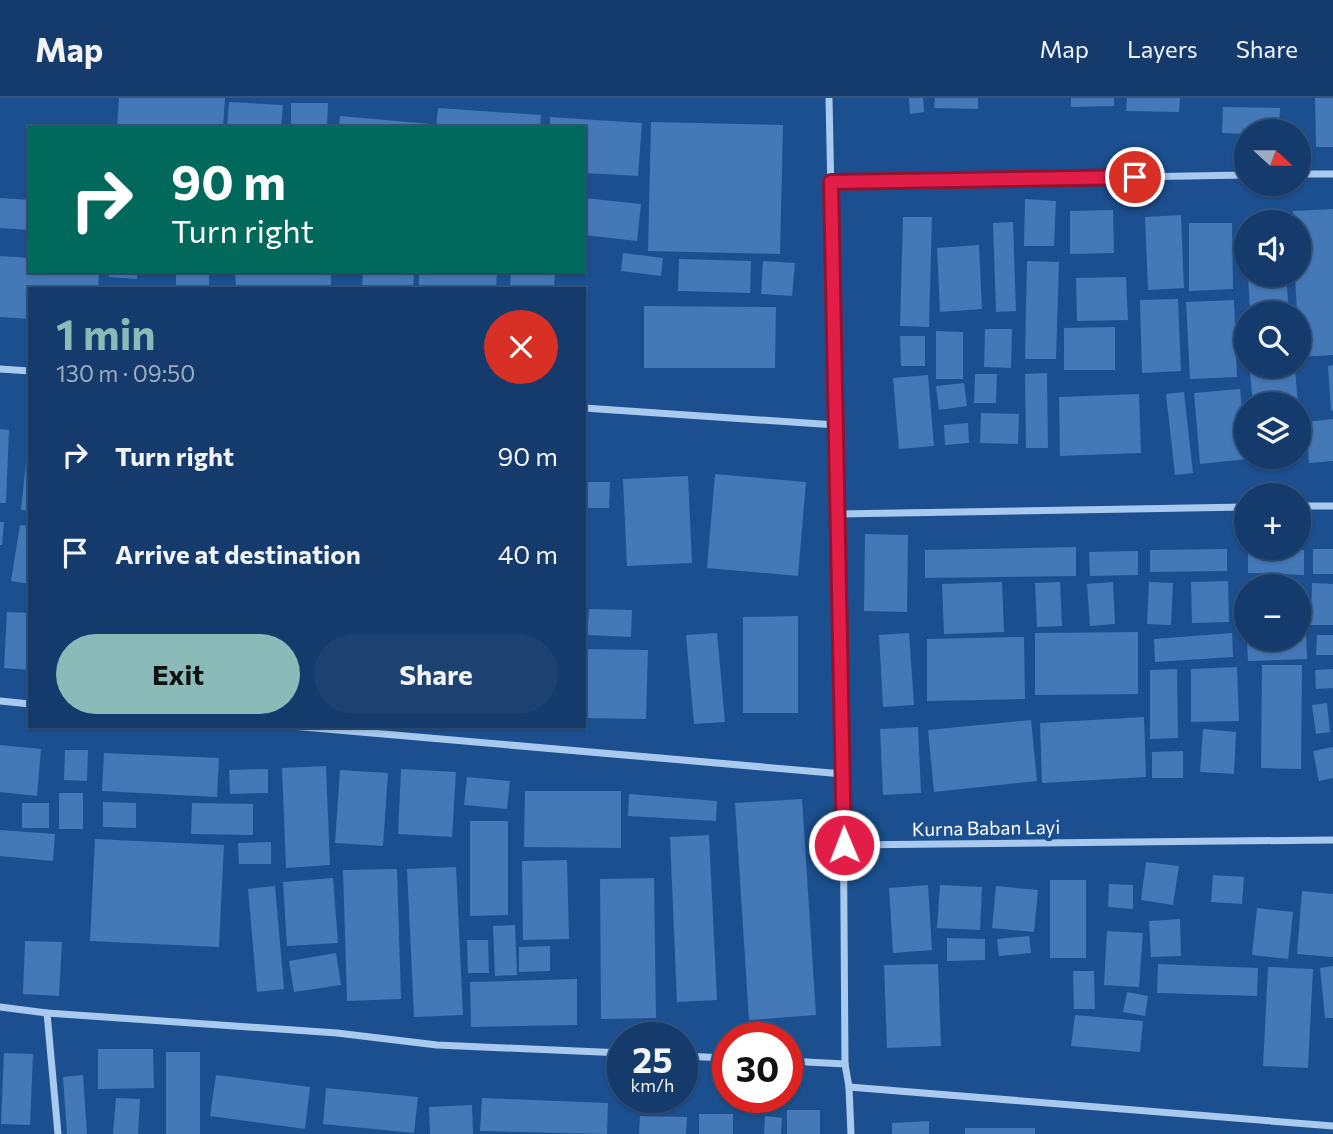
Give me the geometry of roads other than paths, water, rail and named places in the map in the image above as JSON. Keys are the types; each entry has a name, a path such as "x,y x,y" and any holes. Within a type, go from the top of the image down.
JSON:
{"street":[{"path":"829,98 843,774 845,1064 851,1134"},
{"path":"1311,174 1333,174"},
{"path":"831,182 1234,175"},
{"path":"0,369 28,371"},
{"path":"586,408 836,425"},
{"path":"1311,506 1333,506"},
{"path":"838,514 1234,507"},
{"path":"0,701 28,704"},
{"path":"314,728 843,774"},
{"name":"Kurna Baban Layi","path":"844,845 1333,840"},
{"path":"0,1007 47,1013 337,1033 437,1045 607,1052"},
{"path":"47,1013 58,1134"},
{"path":"803,1062 845,1064"},
{"path":"849,1087 1333,1126"}]}
